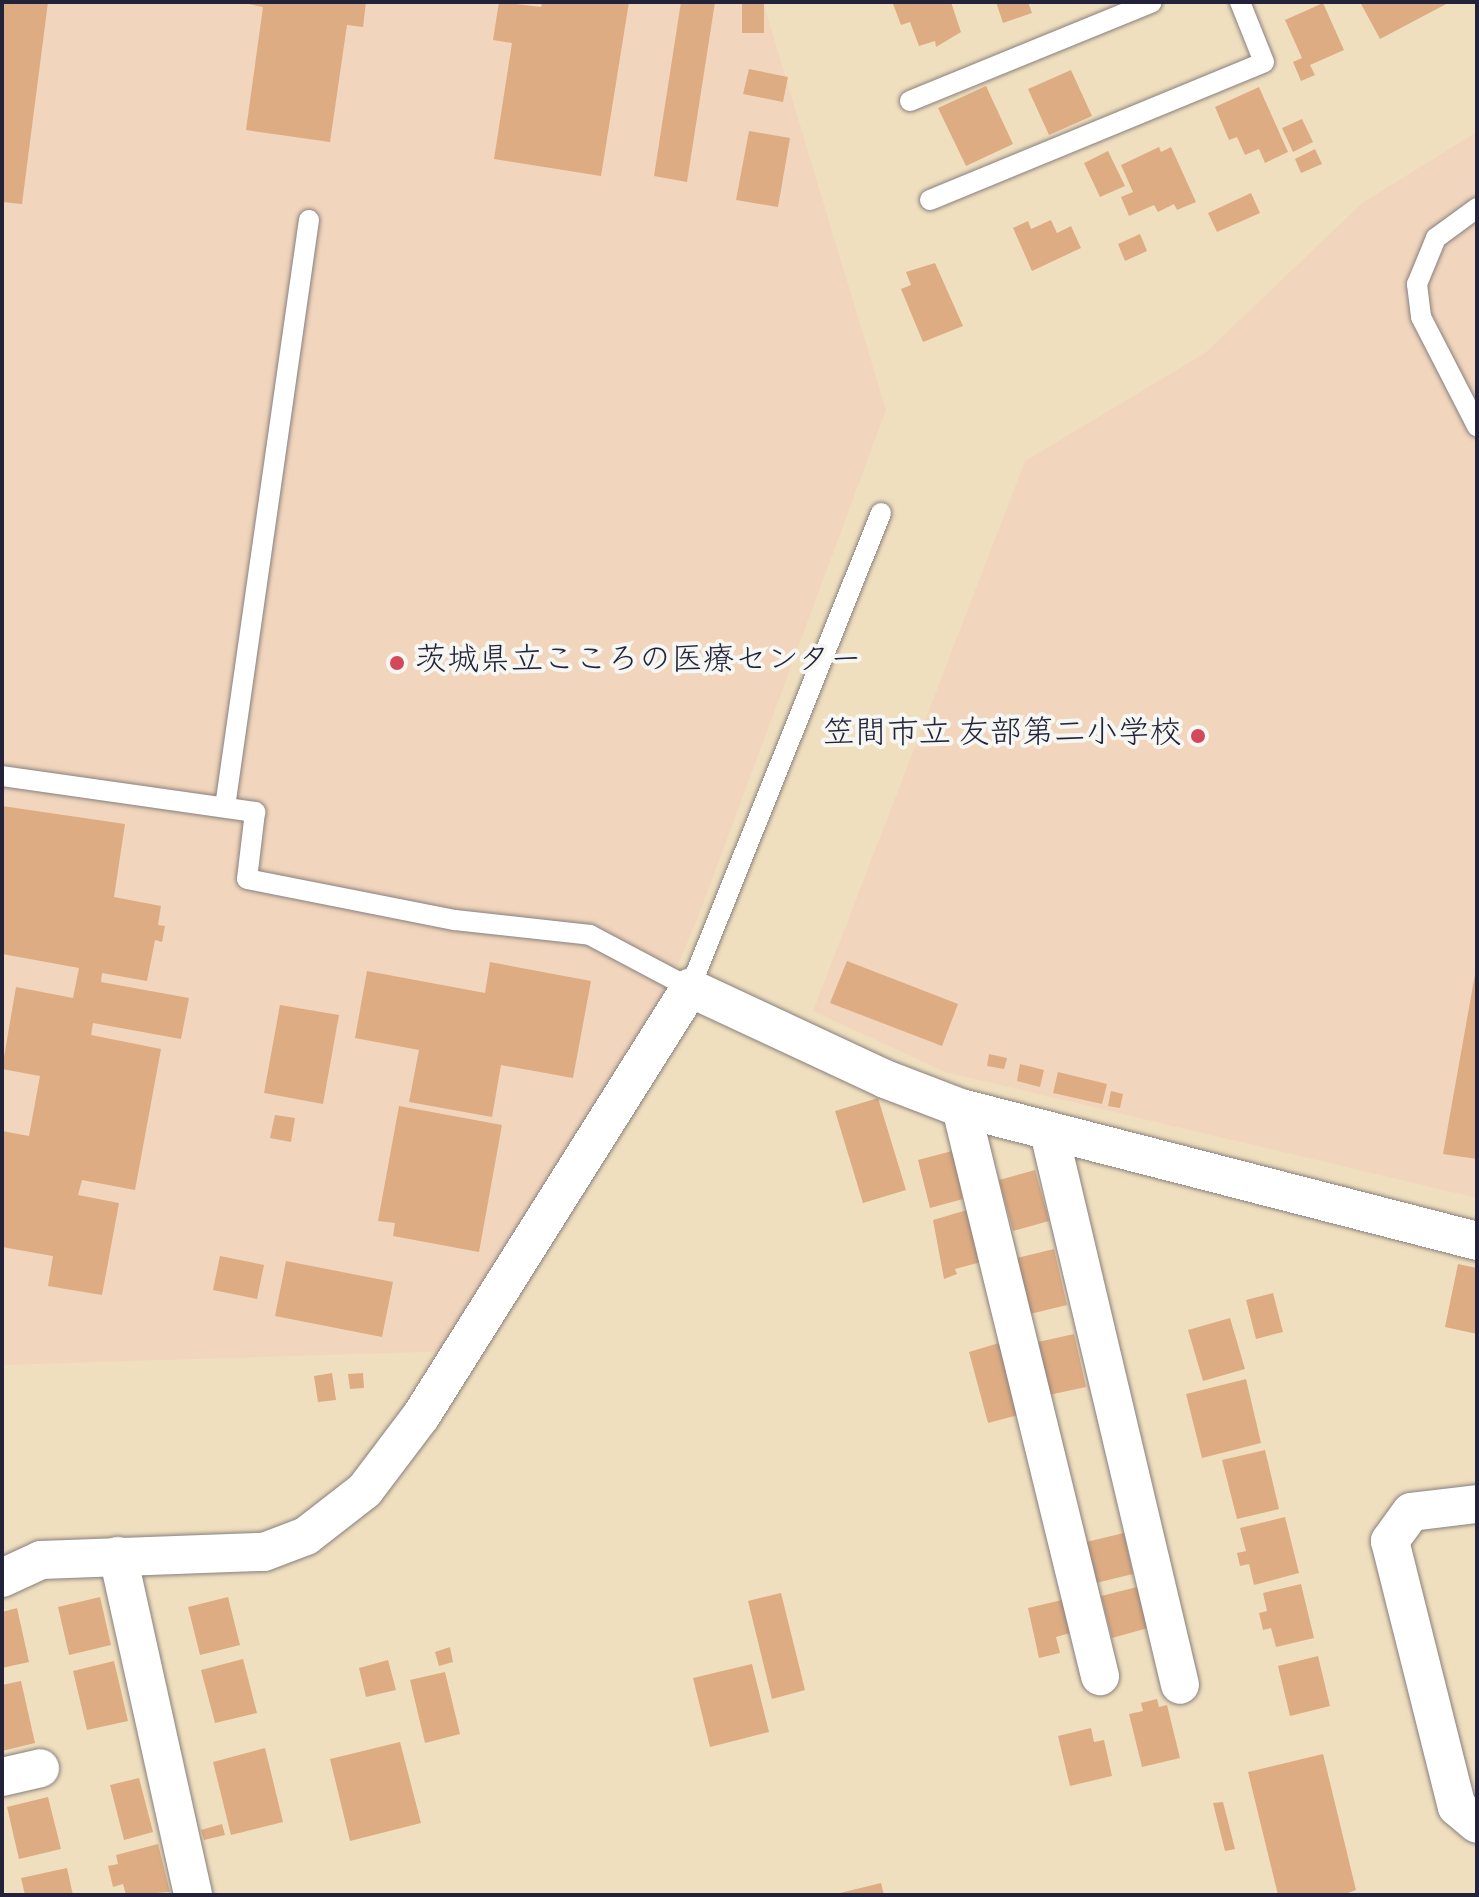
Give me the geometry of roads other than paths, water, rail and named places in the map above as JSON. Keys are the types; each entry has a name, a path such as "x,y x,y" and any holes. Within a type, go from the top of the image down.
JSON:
{"street":[{"path":"2,1578 41,1560 264,1552 306,1536 365,1490 421,1416 690,988 885,1079 961,1108 1477,1241"},
{"path":"961,1108 1100,1676"},
{"path":"1049,1132 1180,1685"},
{"path":"1477,1504 1411,1512 1390,1541 1457,1807 1477,1824"},
{"path":"118,1556 193,1895"},
{"path":"2,1777 40,1768"}],"lane":[{"path":"910,101 1152,2"},
{"path":"930,200 1264,62 1240,2"},
{"path":"1477,208 1436,238 1417,284 1421,317 1477,426"},
{"path":"225,807 309,220"},
{"path":"2,776 255,812 247,879 455,920 590,935 690,988 881,513"}],"place":[{"name":"茨城県立こころの医療センター","path":"397,663"},
{"name":"笠間市立 友部第二小学校","path":"1198,736"}]}
